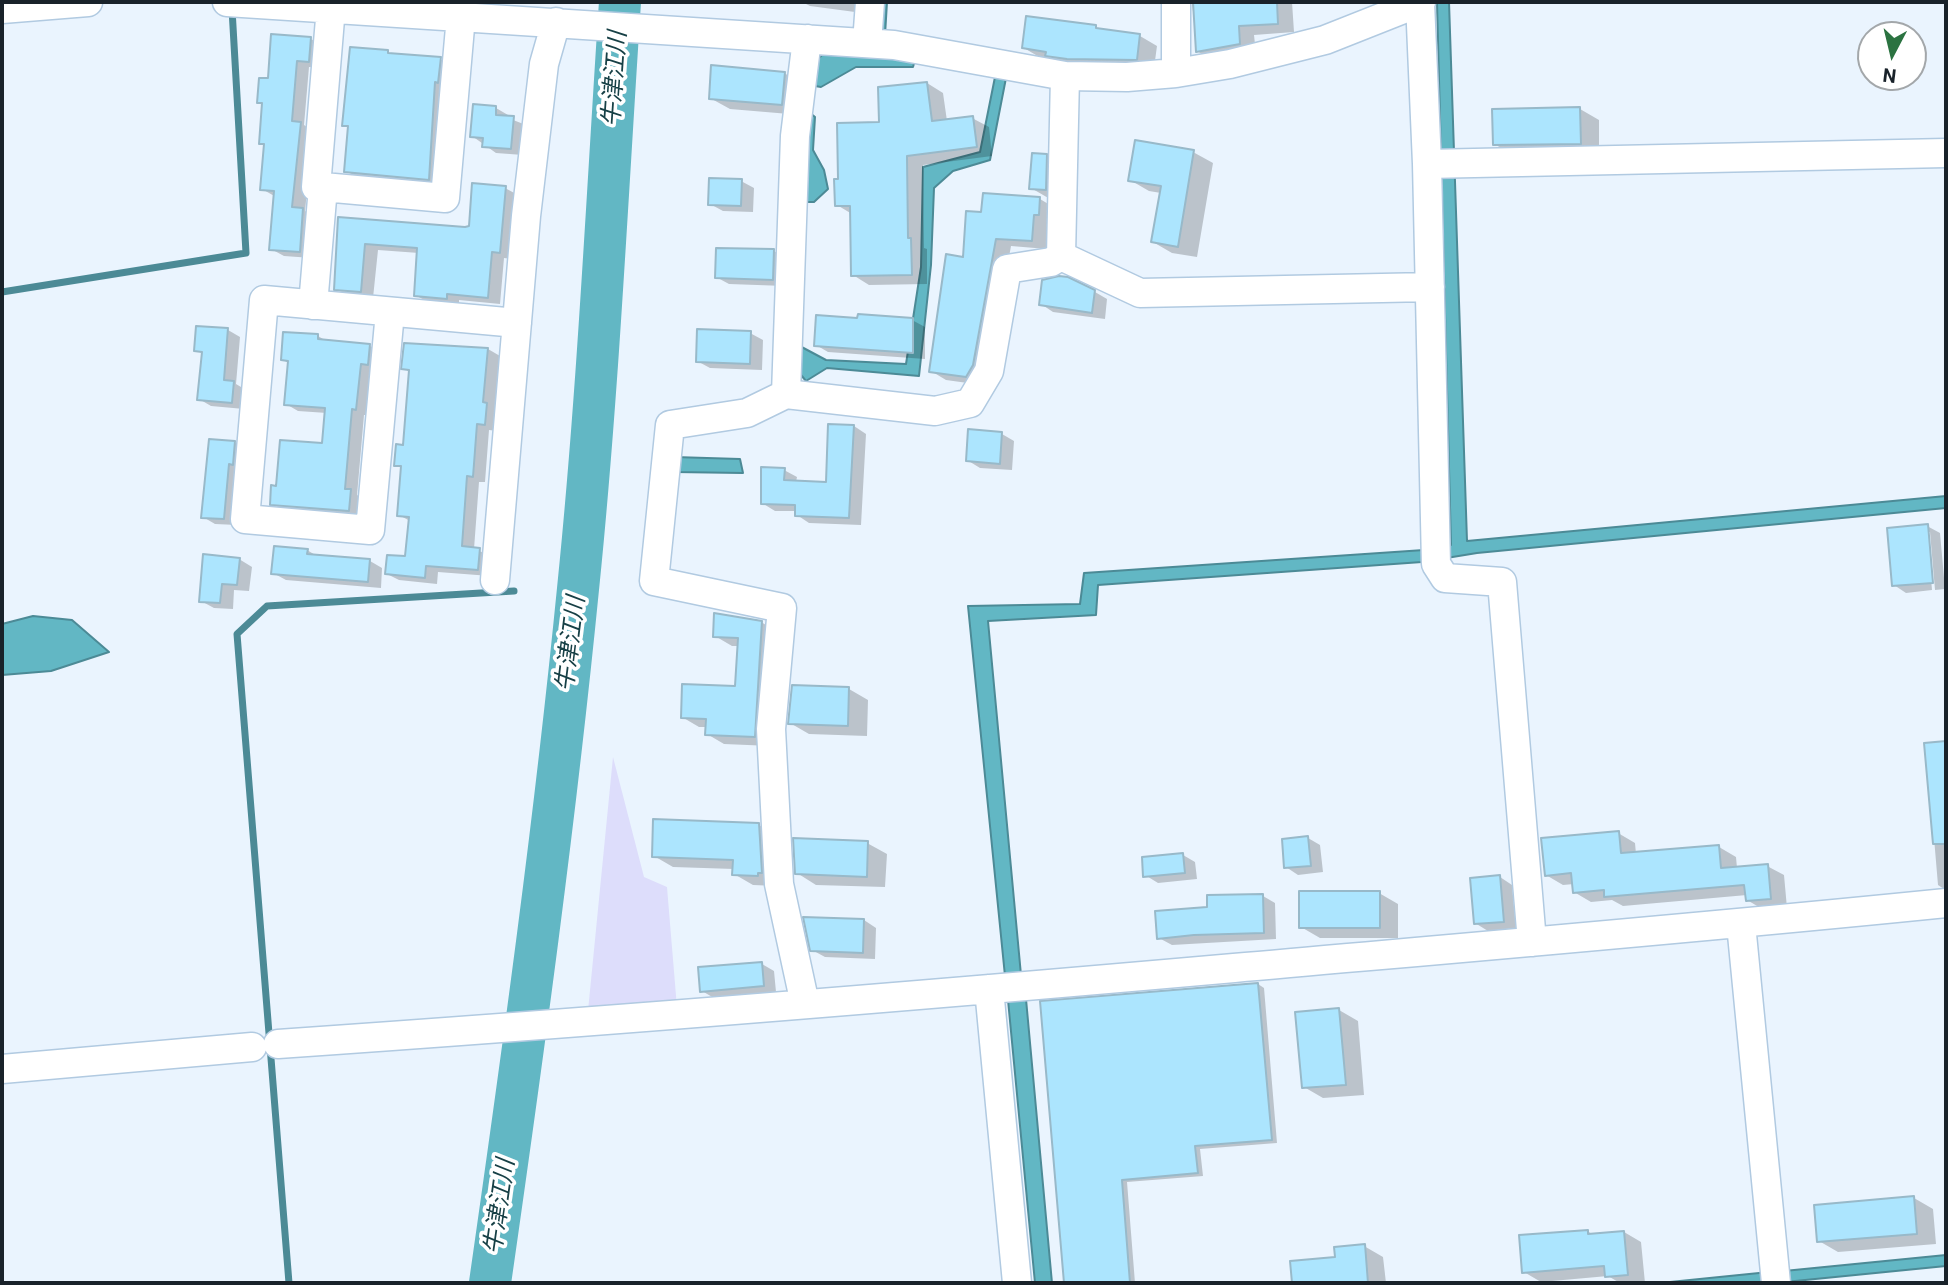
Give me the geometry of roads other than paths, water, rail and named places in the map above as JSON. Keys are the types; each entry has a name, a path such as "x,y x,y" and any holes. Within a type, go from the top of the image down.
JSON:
{"street":[{"path":"2,9 88,2"},
{"path":"238,2 880,44 1065,76 1127,77 1176,73 1230,64 1325,40 1421,2 1436,551 1445,578 1502,582 1532,942"},
{"path":"870,2 880,44"},
{"path":"1176,2 1176,73"},
{"path":"331,7 316,187 445,198 461,16"},
{"path":"495,580 526,216 544,64 556,22"},
{"path":"786,394 795,136 807,38"},
{"path":"1061,256 1065,76"},
{"path":"1427,164 1946,153"},
{"path":"313,305 323,187"},
{"path":"1061,256 1140,293 1430,287"},
{"path":"805,1004 779,884 771,729 782,608 653,581 670,425 747,413 786,394 935,411 971,403 989,372 1007,269 1051,262 1061,256"},
{"path":"390,312 370,530 245,519 264,300 517,323"},
{"path":"2,1069 265,1045 989,989 1946,904"},
{"path":"1741,924 1776,1283"},
{"path":"989,989 1017,1283"}],"water":[{"path":"878,2 887,2 884,52 915,60 913,67 856,67 821,87 815,86 816,61 824,53 873,55"},
{"path":"1437,2 1449,2 1467,541 1946,496 1946,508 1477,553 1422,562 1098,585 1096,615 988,621 1021,975 1005,976 968,606 1080,604 1084,573 1424,550 1451,545"},
{"path":"995,77 1006,78 990,160 953,171 934,188 931,265 919,376 827,368 806,381 796,369 796,344 826,360 906,364 921,267 923,167 980,152"},
{"path":"809,112 815,117 813,150 824,170 828,189 814,202 801,202"},
{"path":"674,457 740,459 743,473 674,472"},
{"path":"33,616 72,620 109,652 51,671 2,675 2,624"},
{"path":"1026,999 1052,1283 1035,1283 1008,1000"},
{"path":"1946,1255 1946,1266 1785,1282 1784,1271"},
{"path":"1769,1272 1770,1283 1660,1283"}],"waterway":[{"name":"牛津江川","path":"490,1283 538,937 578,589 597,369 620,2"},
{"path":"2,292 246,253 232,9"},
{"path":"289,1283 237,634 267,606 514,591"}]}
